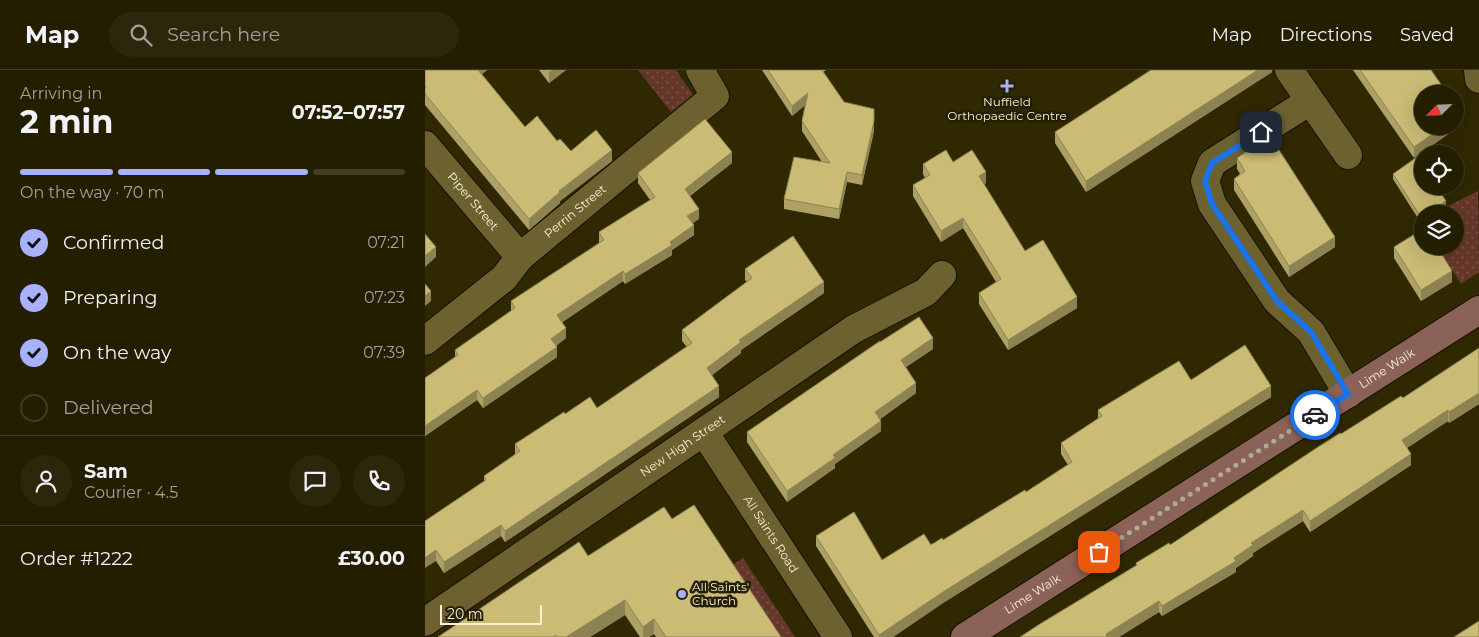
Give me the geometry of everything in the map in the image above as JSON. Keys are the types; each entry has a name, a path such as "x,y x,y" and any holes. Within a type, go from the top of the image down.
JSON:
{"street":[{"path":"1289,70 1347,155"},
{"path":"1478,70 1479,79"},
{"name":"Perrin Street","path":"425,341 504,278 520,257 715,96 704,76"},
{"path":"1310,101 1212,163 1205,181 1212,204 1277,301 1311,332 1348,394"},
{"name":"Piper Street","path":"425,145 520,257"},
{"name":"New High Street","path":"425,622 854,329 926,292 942,275"},
{"name":"Lime Walk","path":"965,637 1479,310"},
{"name":"All Saints Road","path":"704,432 838,637"}],"shaded area":[{"path":"638,70 676,70 693,95 671,112"},
{"path":"1478,191 1479,272 1461,284 1443,255 1464,255 1464,205 1450,205"},
{"path":"743,558 795,637 772,637 727,569"}],"building":[{"path":"425,70 478,70 525,127 537,116 557,141 560,139 571,151 596,130 612,150 559,191 529,219 425,94"},
{"path":"768,70 822,70 844,102 874,109 874,121 862,175 847,172 839,209 784,199 794,157 830,163 802,121 808,93 792,106"},
{"path":"1151,70 1258,70 1086,181 1055,132"},
{"path":"1360,70 1431,70 1441,85 1414,85 1414,135 1431,135 1414,145 1414,147"},
{"path":"705,119 732,152 685,189 699,209 687,216 694,225 670,242 672,245 625,274 623,271 557,315 566,328 551,339 557,347 483,398 477,390 425,426 425,378 458,355 455,350 515,308 511,301 604,240 599,232 655,197 638,173"},
{"path":"1270,136 1335,237 1289,266 1234,179 1245,171 1237,158"},
{"path":"946,150 953,162 972,150 986,172 979,176 1025,251 1043,240 1077,297 1008,340 979,293 1001,279 963,218 941,231 913,185 930,175 923,164"},
{"path":"1414,159 1414,195 1442,195 1446,201 1440,205 1414,206 1393,174"},
{"path":"425,234 436,247 425,256"},
{"path":"1414,235 1414,255 1442,255 1452,271 1421,290 1394,247"},
{"path":"793,236 824,282 739,340 741,342 707,368 719,386 505,531 501,525 444,562 436,550 425,558 425,521 486,480 484,476 520,451 515,444 590,397 597,408 692,343 682,330 752,278 745,269"},
{"path":"425,284 431,291 425,296"},
{"path":"919,317 933,338 901,360 916,383 875,412 881,421 833,455 835,458 787,491 747,432 880,341"},
{"path":"1245,345 1271,386 943,592 879,635 816,536 854,512 882,560 924,534 931,545 942,538 943,540 1025,490 1026,492 1072,462 1061,443 1102,416 1098,410 1179,361 1191,380"},
{"path":"1479,348 1479,393 1449,412 1448,410 1402,440 1411,454 1310,521 1303,510 1251,543 1253,545 1234,558 1236,561 1162,606 1159,601 1106,634 1107,636 1105,637 1020,637 1137,565 1136,563 1169,543 1170,545 1340,433 1401,396 1403,398"},
{"path":"694,505 781,637 666,637 654,619 643,627 625,600 566,637 557,637 556,635 553,637 438,637 579,542 588,556 664,507 672,519"},
{"path":"1479,621 1479,637 1454,637"}],"way so far":[{"path":"1099,552 1315,415"}],"place":[{"name":"Nuffield Orthopaedic Centre","path":"1007,86"},
{"name":"All Saints' Church","path":"682,594"}],"route":[{"path":"1261,132 1212,163 1205,181 1212,204 1266,285 1277,301 1311,332 1348,394 1315,415"}]}
